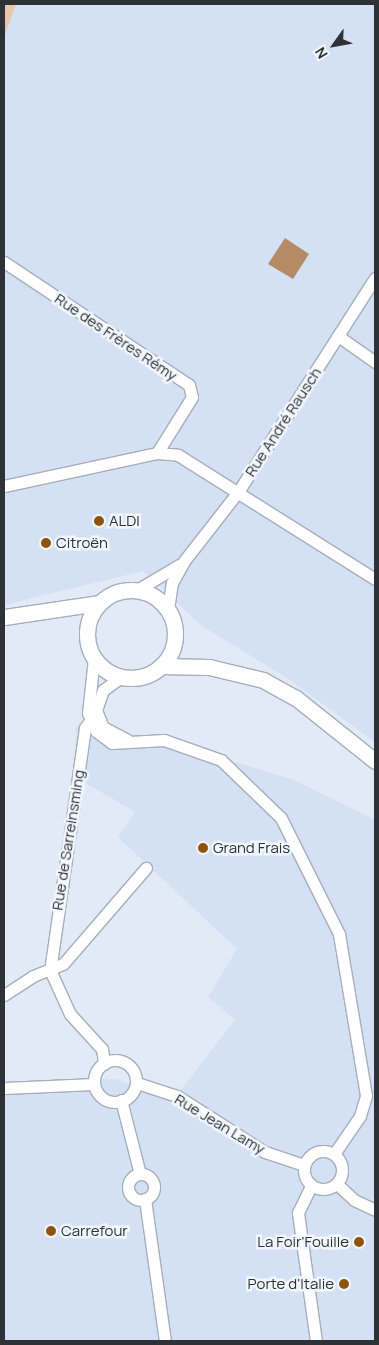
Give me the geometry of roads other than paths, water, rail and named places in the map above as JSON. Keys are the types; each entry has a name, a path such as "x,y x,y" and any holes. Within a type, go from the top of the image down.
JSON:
{"main road":[{"path":"4,617 99,602 121,590 137,590 154,596 168,610 175,637 185,652 209,667 279,688 375,761"},
{"path":"86,632 99,602"},
{"path":"60,607 86,632 94,658 121,677 142,676 161,666 209,667"},
{"path":"161,666 175,637"}],"street":[{"name":"Rue des Frères Rémy","path":"4,262 189,385 192,397 157,453"},
{"name":"Rue André Rausch","path":"168,610 172,582 184,561 238,492 375,278"},
{"path":"338,336 375,362"},
{"path":"4,486 157,453 178,455 375,579"},
{"name":"Rue André Rausch","path":"137,590 184,561"},
{"name":"Rue de Sarreinsming","path":"50,970 85,728 90,721 94,658"},
{"path":"121,677 103,690 96,710 103,727 131,742"},
{"path":"90,721 105,740 119,745 131,742 164,740 210,754 267,802 281,818 339,934 366,1096 360,1116 334,1154"},
{"path":"4,995 63,964 146,868"},
{"path":"50,970 70,1014 102,1049 104,1064 94,1084"},
{"path":"104,1064 116,1061 129,1065 137,1083 121,1100"},
{"name":"Rue Jean Lamy","path":"137,1083 177,1096 264,1152 304,1165"},
{"path":"4,1088 94,1084"},
{"path":"94,1084 103,1098 121,1100"},
{"path":"121,1100 140,1174 154,1184 145,1199 165,1341"},
{"path":"316,1341 298,1213 311,1186 304,1165 317,1152 334,1154"},
{"path":"311,1186 323,1190 337,1184 342,1168 334,1154"},
{"path":"140,1174 132,1177 128,1188 134,1198 145,1199"},
{"path":"337,1184 354,1200 375,1210"}],"place":[{"name":"ALDI","path":"99,521"},
{"name":"Citroën","path":"46,543"},
{"name":"Grand Frais","path":"203,848"},
{"name":"Carrefour","path":"51,1231"},
{"name":"La Foir'Fouille","path":"359,1242"},
{"name":"Porte d'Italie","path":"344,1284"}]}
